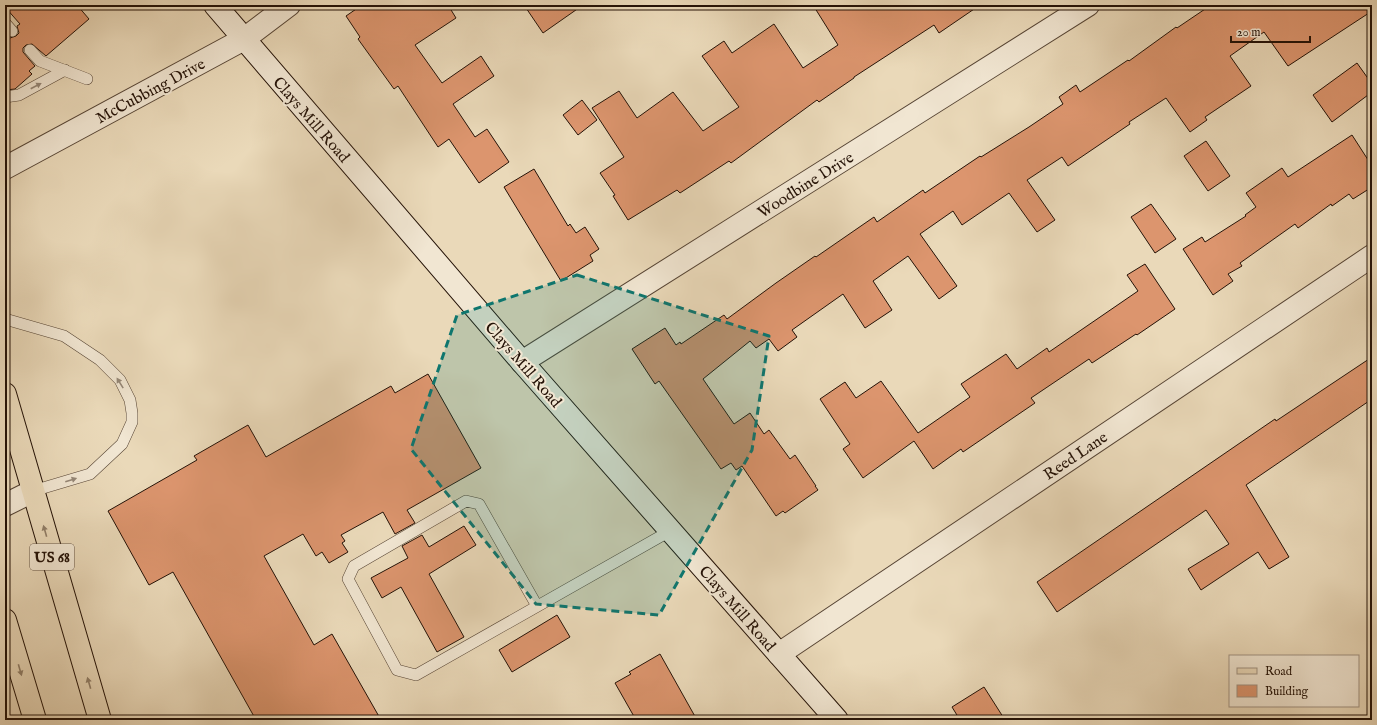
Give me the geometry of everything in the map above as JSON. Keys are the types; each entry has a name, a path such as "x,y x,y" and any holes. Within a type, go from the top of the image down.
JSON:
{"main road":[{"name":"US 68","path":"5,394 100,720"},
{"path":"5,620 35,720"}],"street":[{"name":"Clays Mill Road","path":"215,5 522,362 837,720"},
{"name":"McCubbing Drive","path":"5,168 244,39 289,5"},
{"name":"Woodbine Drive","path":"522,362 1088,5"},
{"name":"Reed Lane","path":"779,654 1372,256"},
{"path":"5,505 33,491"}],"lane":[{"path":"30,50 40,61 87,79"},
{"path":"5,97 19,94 65,70"},
{"path":"5,320 64,336 100,360 120,380 130,400 132,422 122,444 90,474 33,491"},
{"path":"537,606 479,504 466,501 354,566 348,579 396,670 416,675 670,531"}],"highlighted area":[{"path":"577,275 769,336 752,450 659,615 536,604 411,449 457,315"}],"building":[{"path":"5,5 77,5 89,19 46,56 32,44 26,45 23,48 23,52 35,66 29,71 32,74 15,89 5,90 5,37 7,36 10,38 16,36 19,33 17,26 20,24 5,7"},
{"path":"362,5 448,5 456,18 415,45 442,83 481,56 494,76 453,104 475,137 487,129 509,162 479,183 449,139 438,147 398,86 394,89 358,39 360,37 346,16"},
{"path":"524,5 583,5 543,33"},
{"path":"813,5 980,5 939,33 934,25 854,77 819,102 817,100 731,163 729,161 680,193 677,190 628,220 613,196 615,195 600,173 624,157 592,108 619,91 637,118 673,92 703,131 739,107 702,56 724,41 732,53 774,24 803,68 838,45"},
{"path":"1211,5 1372,5 1372,11 1288,66 1264,32 1230,56 1251,86 1205,117 1207,120 1190,132 1166,98 1129,122 1130,124 1068,166 1062,157 1027,180 1055,220 1037,232 1009,193 962,225 953,211 920,234 957,286 939,299 908,256 873,281 892,310 865,328 843,294 792,330 797,337 778,351 769,339 756,348 750,341 703,379 734,424 750,413 764,434 769,430 790,459 795,455 818,490 785,513 783,511 776,516 742,466 736,470 731,463 721,469 659,381 655,384 632,349 665,328 676,345 680,342 681,344 724,315 727,319 776,283 874,217 877,222 923,190 925,193 980,156 981,157 1029,127 1063,104 1059,97 1076,85 1080,92 1128,60 1129,61 1176,27 1177,28"},
{"path":"1357,63 1372,84 1372,92 1332,122 1313,95"},
{"path":"582,100 597,120 578,135 563,115"},
{"path":"1352,135 1372,166 1372,187 1353,199 1349,194 1332,206 1331,204 1298,228 1295,224 1240,263 1242,266 1228,274 1233,281 1213,295 1183,249 1202,237 1205,242 1246,216 1245,215 1256,207 1246,193 1282,168 1288,177"},
{"path":"1206,141 1230,176 1208,191 1184,156"},
{"path":"534,169 568,226 570,224 576,233 585,227 599,249 590,255 593,261 561,281 504,187"},
{"path":"1151,204 1176,239 1155,253 1131,217"},
{"path":"1145,264 1175,309 1092,363 1089,359 1031,398 1035,403 963,452 961,449 933,469 914,441 863,478 843,449 850,444 820,399 845,382 856,398 881,381 918,433 970,397 961,384 1006,354 1017,369 1047,348 1049,352 1138,291 1127,275"},
{"path":"1372,357 1372,399 1246,485 1289,557 1269,569 1258,552 1201,590 1188,569 1229,544 1206,510 1057,612 1037,582 1275,419 1276,421"},
{"path":"428,374 481,468 407,510 415,523 395,534 383,512 341,535 345,541 342,543 348,552 329,563 322,552 316,556 303,534 264,556 314,645 332,634 381,720 256,720 173,572 149,585 108,511 197,460 194,456 248,425 266,457 391,386 395,393"},
{"path":"464,526 476,545 429,574 464,637 437,652 401,587 382,598 371,578 408,558 402,546 422,535 429,547"},
{"path":"557,615 570,637 512,672 499,650"},
{"path":"660,654 697,720 636,720 615,683 631,674 629,672"},
{"path":"984,687 1005,720 960,720 952,707"}]}
